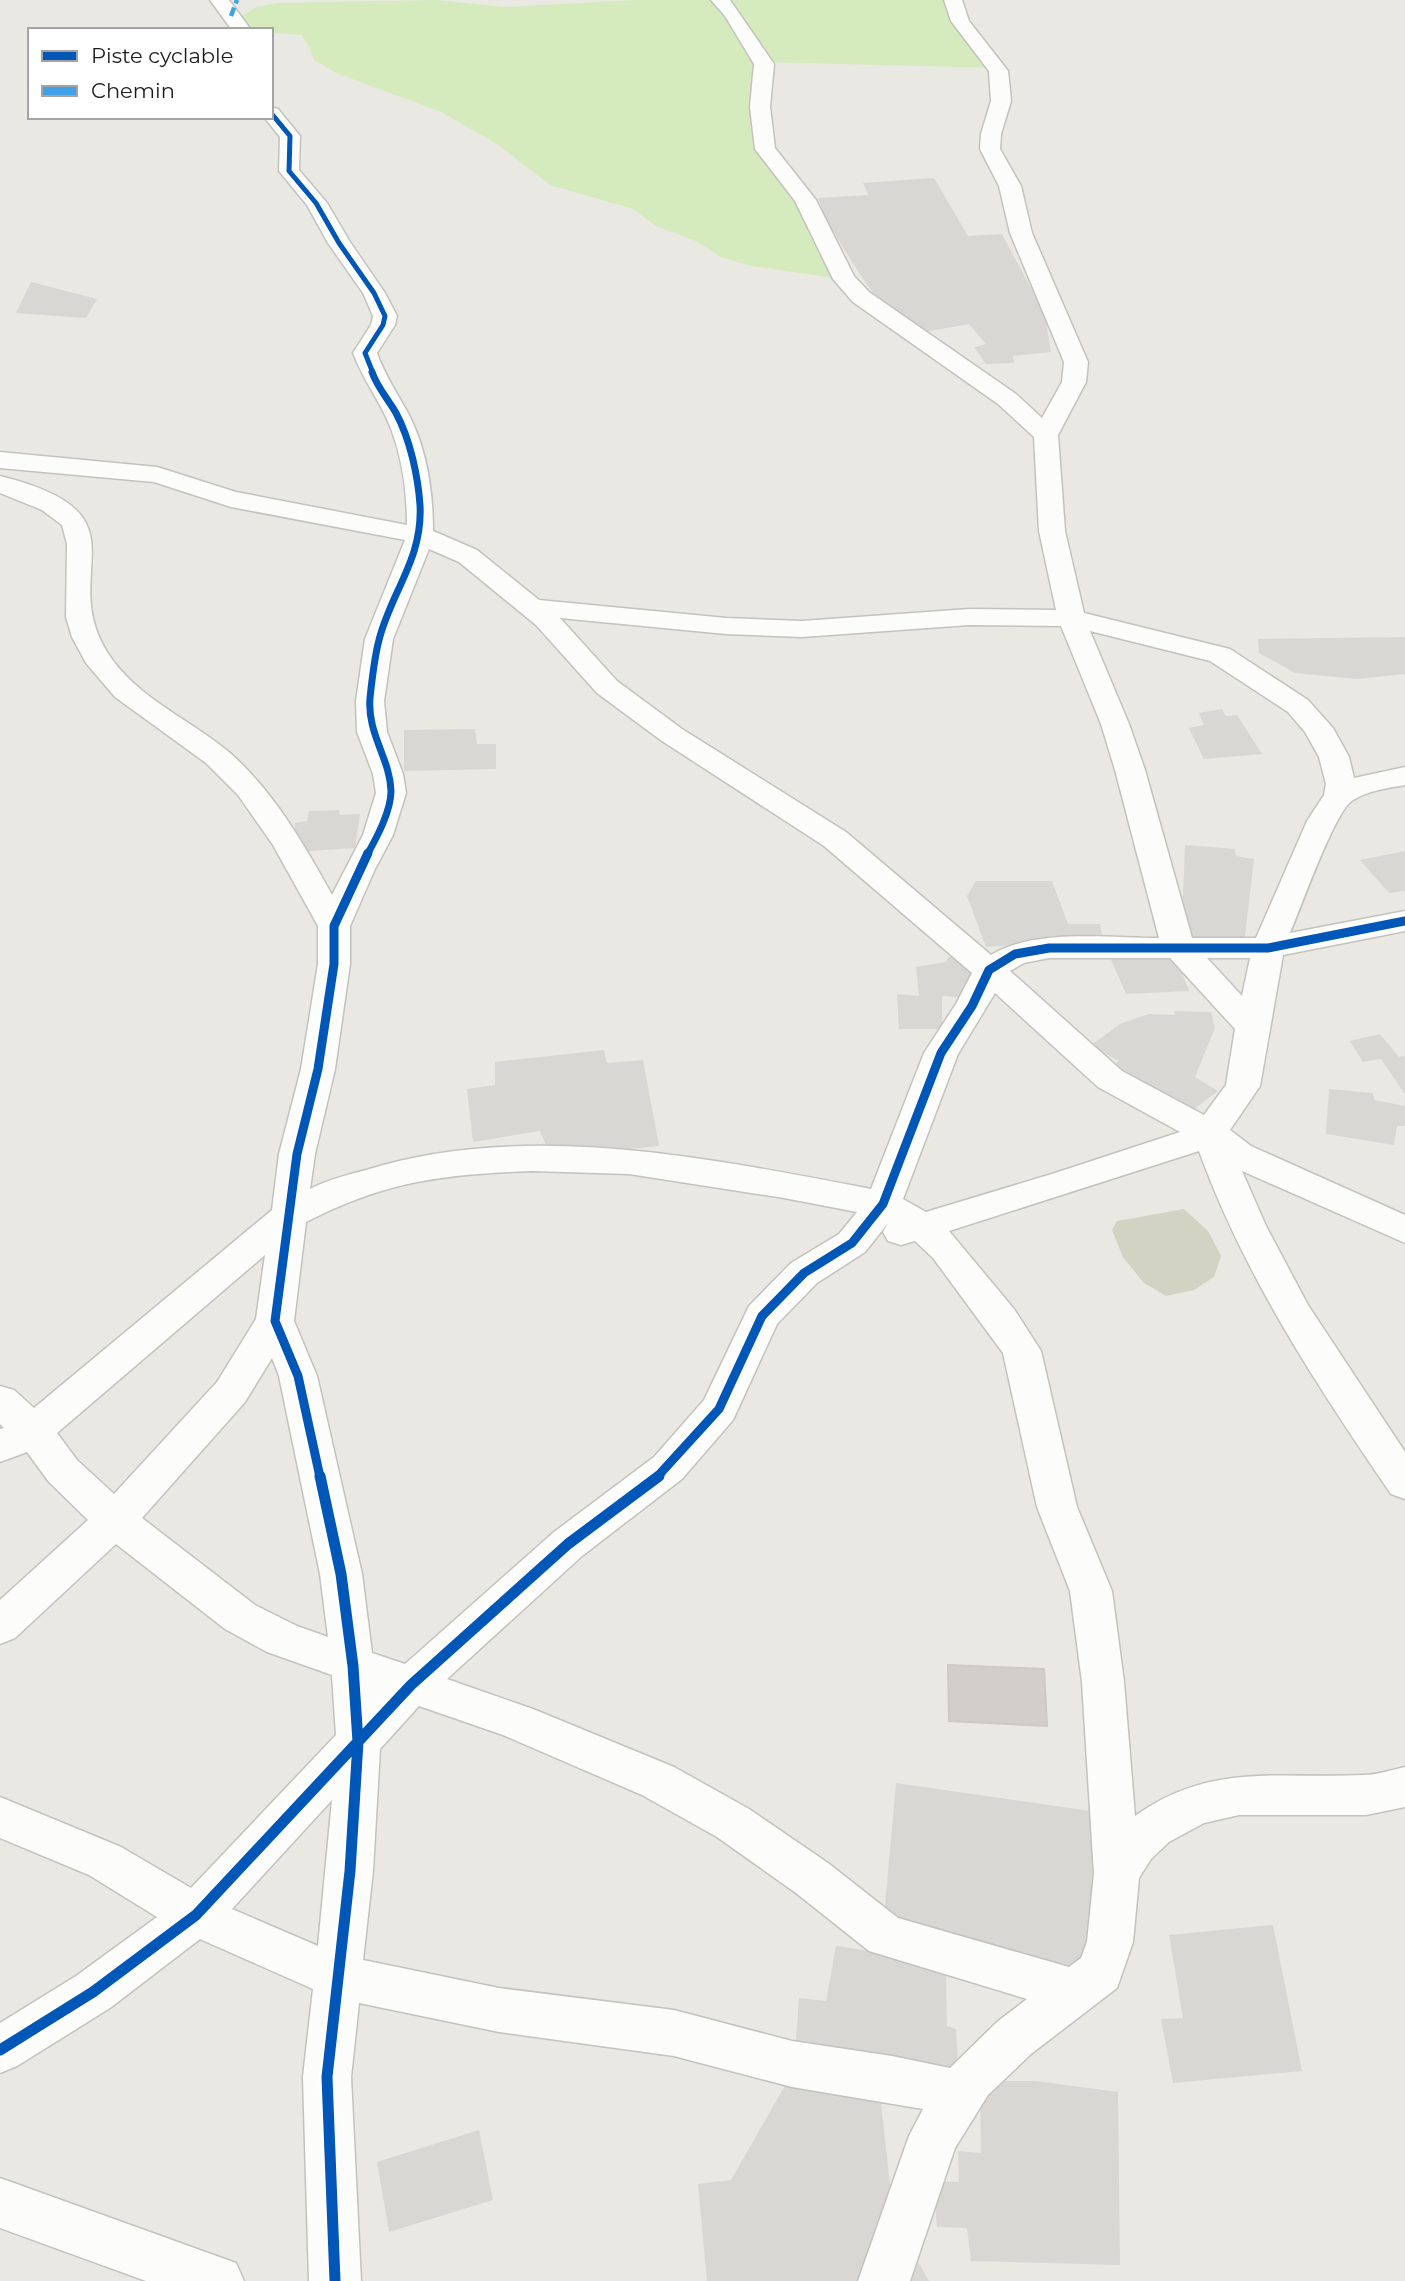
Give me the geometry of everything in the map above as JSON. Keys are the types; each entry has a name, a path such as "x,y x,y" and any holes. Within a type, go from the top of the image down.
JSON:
{"street":[{"path":"219,0 240,28"},
{"path":"720,0 732,13 764,64 760,107 763,144 805,201 844,279 861,297 1007,399 1046,435"},
{"path":"953,0 961,22 998,71 1003,94 988,142 1010,186 1021,233 1076,362 1074,382 1046,435 1052,530 1071,618 1115,724 1130,770 1178,947 1254,1029"},
{"path":"0,1626 116,1520 230,1392 275,1321 297,1154 320,1056 334,964 334,926 359,869 378,835 391,793 388,774 372,732 370,701 379,639 413,559 420,535 420,503 408,442 365,354 383,325 385,316 316,203 289,171 290,136 273,115"},
{"path":"0,460 157,475 231,499 420,535 468,556 546,619 607,687 672,735 835,839 989,970 1110,1079 1210,1133 1239,1155 1405,1230"},
{"path":"0,484 33,496 69,516 78,533 78,604 83,634 96,658 118,685 219,759 255,794 334,926"},
{"path":"533,608 589,611 685,623 789,628 969,617 1071,618 1139,637 1197,648 1240,665 1298,706 1318,728 1334,757 1340,784 1339,795 1322,821 1268,948 1243,1086 1210,1133 1179,1146 1068,1182 919,1224 892,1235 852,1243"},
{"path":"1339,795 1369,783 1405,776"},
{"path":"0,2050 93,1992 196,1915 411,1685 568,1544 628,1502 668,1468 719,1409 762,1316 804,1273 852,1243 883,1204 941,1053 972,1006 989,970 1015,954 1049,948 1268,948 1405,921"},
{"path":"1210,1133 1227,1183 1312,1347 1405,1483"},
{"path":"17,1439 288,1216 332,1193 399,1172 462,1161 532,1159 629,1162 784,1185 883,1204 919,1224 946,1249 962,1273 1001,1319 1022,1351 1057,1507 1091,1591 1103,1682 1117,1874 1110,1942 1100,1972 988,2060 961,2094 934,2136 884,2281"},
{"path":"275,1321 298,1376 341,1574 353,1666 358,1742 350,1871 327,2077 335,2281"},
{"path":"0,1401 17,1439 63,1471 116,1520 240,1617 282,1639 518,1723 658,1781 733,1823 812,1878 885,1936 1075,1991"},
{"path":"1117,1874 1135,1845 1153,1828 1195,1805 1238,1795 1366,1795 1405,1787"},
{"path":"0,1817 105,1861 196,1915 338,1977 499,2010 674,2033 792,2064 892,2079 961,2094"},
{"path":"0,2203 218,2281"}],"shaded area":[{"path":"934,178 968,236 1002,234 1045,315 1051,352 1013,356 1014,363 986,364 974,347 986,344 969,324 919,333 879,301 826,220 818,198 868,195 863,183"},
{"path":"31,282 97,299 86,318 16,313"},
{"path":"1405,637 1405,674 1357,679 1295,673 1259,653 1258,639"},
{"path":"1222,709 1226,716 1237,715 1262,754 1204,759 1189,728 1204,725 1199,713"},
{"path":"475,729 477,744 496,744 496,769 404,771 404,730"},
{"path":"339,810 340,815 360,814 355,848 296,852 295,823 307,821 309,811"},
{"path":"1185,845 1235,849 1236,856 1254,859 1244,944 1184,945 1167,896 1183,896"},
{"path":"1405,851 1405,891 1389,893 1360,860"},
{"path":"976,881 1052,881 1068,924 1100,924 1103,940 986,947 967,896"},
{"path":"1173,950 1189,991 1126,994 1109,955"},
{"path":"948,957 965,957 974,979 967,998 942,996 942,1029 899,1029 897,994 919,996 916,967 946,962"},
{"path":"1174,1011 1211,1012 1215,1028 1195,1077 1218,1091 1181,1119 1105,1070 1119,1061 1090,1046 1120,1024 1149,1014 1175,1015"},
{"path":"1380,1034 1399,1057 1405,1056 1405,1094 1381,1059 1363,1062 1350,1041"},
{"path":"604,1050 607,1063 643,1060 659,1146 551,1157 540,1131 473,1142 467,1089 495,1085 495,1062"},
{"path":"1329,1089 1373,1093 1374,1100 1405,1106 1405,1126 1397,1126 1394,1145 1326,1134"},
{"path":"1184,1209 1208,1231 1221,1256 1214,1277 1194,1290 1166,1296 1144,1283 1123,1257 1112,1230 1117,1221"},
{"path":"896,1783 1097,1812 1094,1924 1078,1974 884,1917"},
{"path":"1273,1925 1302,2071 1173,2083 1161,2019 1183,2018 1169,1935"},
{"path":"836,1946 926,1959 946,1969 947,2026 956,2029 959,2081 795,2054 799,1998 826,2001"},
{"path":"980,2081 1036,2081 1118,2092 1120,2265 971,2261 967,2228 937,2227 933,2181 959,2182 958,2151 981,2153"},
{"path":"787,2082 879,2084 894,2221 929,2281 707,2281 698,2184 731,2180"},
{"path":"479,2130 493,2200 389,2232 377,2162"}],"green space":[{"path":"436,0 505,7 635,0 950,0 994,68 762,62 760,134 842,279 751,266 721,257 696,241 656,226 633,209 550,185 497,144 441,112 336,73 314,60 302,35 273,33 273,28 239,28 242,16 256,7 277,3"}],"building":[{"path":"948,1665 1044,1669 1047,1726 949,1721"}],"marked path":[{"path":"231,16 237,0"}],"cycle path":[{"path":"273,115 290,136 289,171 316,203 339,243 374,293 385,316 383,325 365,353 375,380 397,415 408,442 420,503 420,535 413,559 379,639 370,701 372,732 388,774 391,793 378,835 359,869 334,926 334,964 318,1069 297,1154 275,1321 298,1376 341,1574 353,1666 358,1742 350,1871 327,2077 335,2281"},
{"path":"0,2050 93,1992 196,1915 411,1685 568,1544 668,1468 719,1409 762,1316 804,1273 852,1243 883,1204 941,1053 972,1006 989,970 1015,954 1049,948 1268,948 1405,921"}]}
